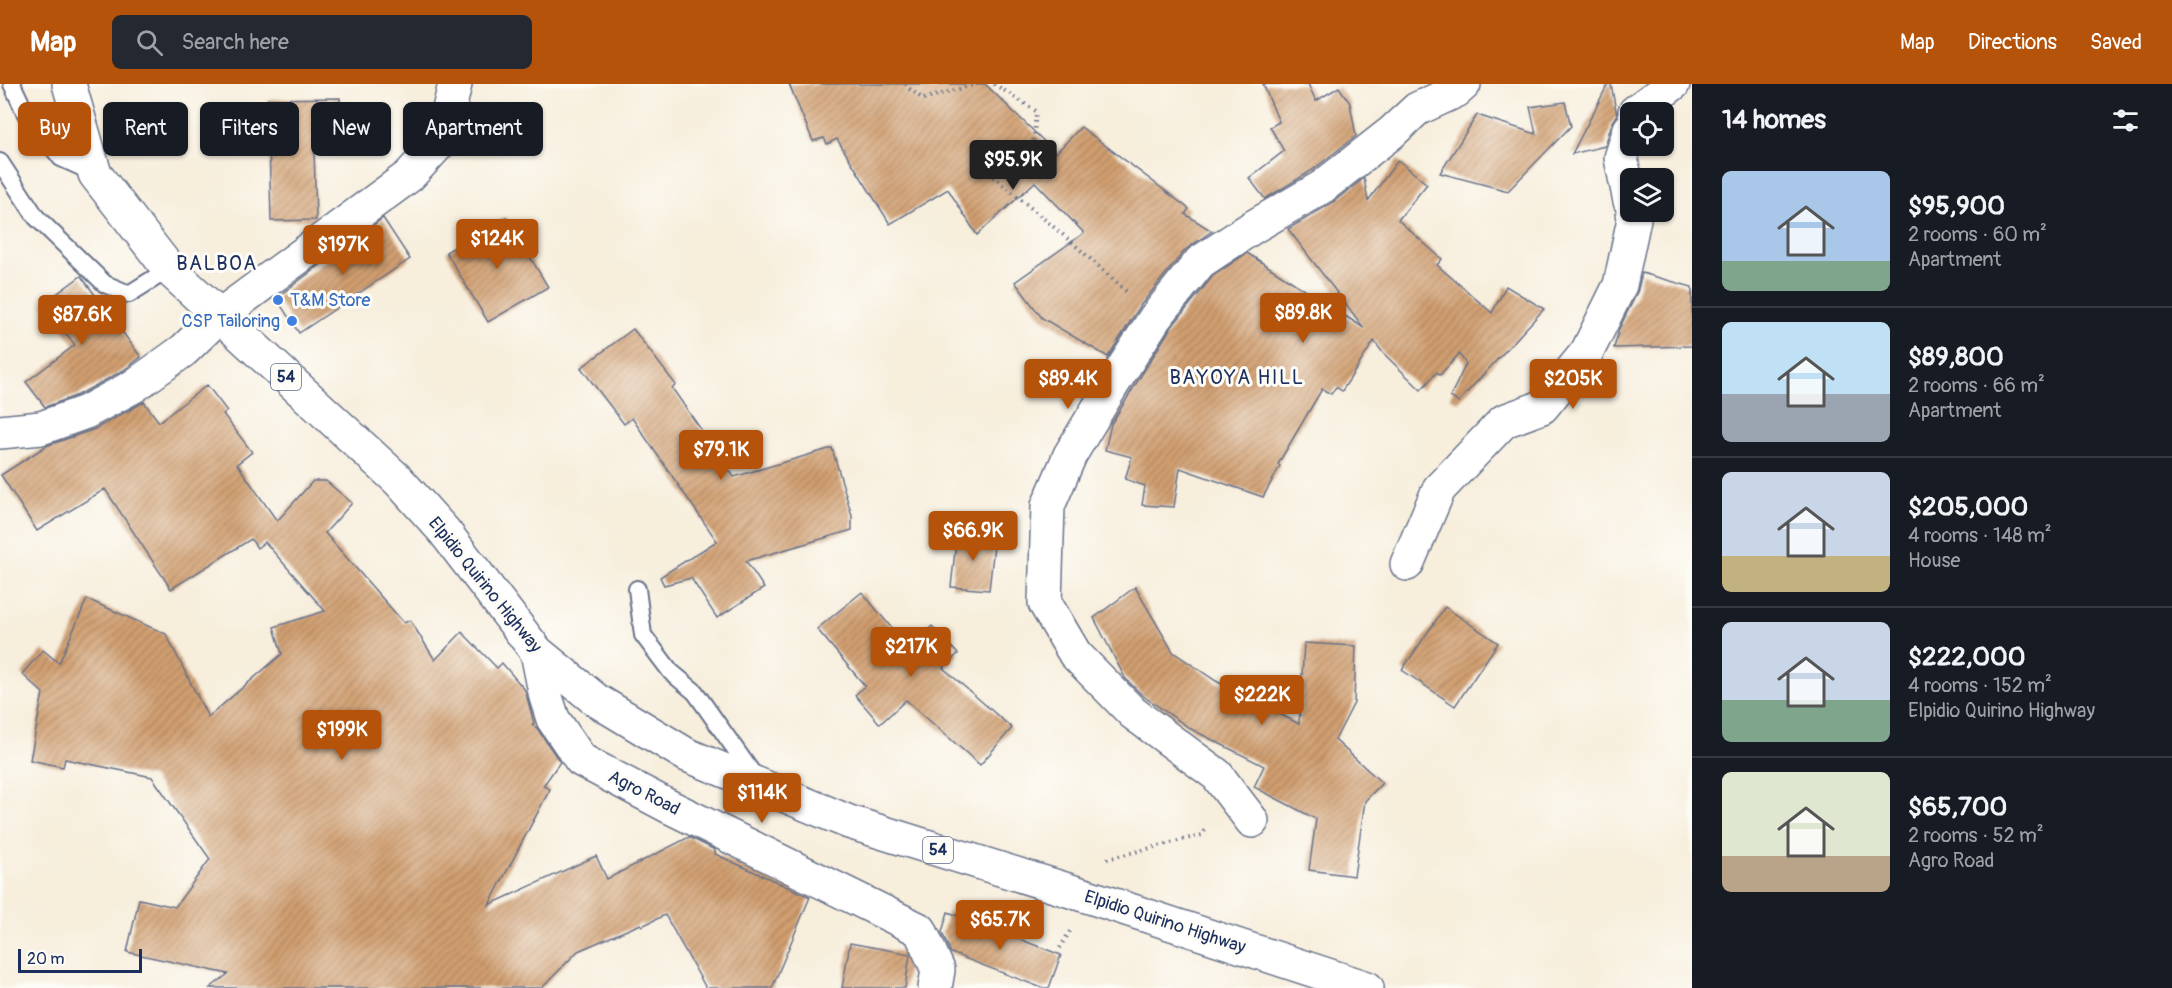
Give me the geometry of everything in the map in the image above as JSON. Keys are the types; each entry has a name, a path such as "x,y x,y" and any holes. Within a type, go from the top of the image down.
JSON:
{"main road":[{"name":"Elpidio Quirino Highway","path":"69,84 95,174 169,269 398,480 444,531 537,652 596,700 687,755 849,822 1113,904 1367,988"},
{"path":"0,432 41,428 86,412 134,386 184,350 219,316 409,176 442,140 455,84"},
{"path":"1252,821 1217,775 1133,713 1075,654 1045,603 1048,506 1070,455 1155,318 1200,262 1253,227 1322,187 1391,133 1417,109 1456,91 1464,84"},
{"path":"1649,102 1673,84"},
{"path":"1407,564 1439,489 1504,421 1542,407 1587,352 1620,285 1633,222"},
{"name":"Agro Road","path":"537,652 553,720 581,760 668,806 920,930 939,970 934,988"}],"lane":[{"path":"12,84 26,114 61,158 95,174"},
{"path":"0,162 36,217 105,284 129,294 169,269"},
{"path":"637,589 643,635 671,672 695,692 761,785"}],"path":[{"path":"906,84 923,99 977,84"},
{"path":"994,84 1036,111 1033,146 988,172 1074,244 1155,318"},
{"path":"1107,858 1202,835 1216,811 1252,821"}],"building":[{"path":"789,84 985,84 1056,153 1081,127 1189,209 1185,214 1212,231 1185,250 1140,306 1108,357 1042,318 1015,282 1084,233 1035,182 977,235 948,189 890,224 837,139 827,144 824,138 813,141"},
{"path":"1263,84 1308,84 1316,101 1339,87 1350,103 1356,136 1311,171 1265,199 1249,178 1284,151 1270,127 1279,122"},
{"path":"1608,84 1611,84 1617,116 1612,123 1605,146 1572,154"},
{"path":"340,98 340,102 311,102 311,156 314,156 316,220 271,221 269,156 299,156 299,102 268,102 268,99"},
{"path":"1565,102 1571,126 1508,191 1440,173 1477,115 1536,134 1530,107"},
{"path":"1398,160 1427,184 1398,220 1442,259 1437,265 1492,313 1506,286 1544,309 1458,402 1450,397 1466,364 1459,354 1440,375 1437,372 1421,390 1383,353 1374,341 1342,391 1336,387 1331,394 1322,389 1278,464 1280,466 1263,497 1180,468 1174,507 1142,505 1145,486 1125,479 1132,457 1105,450 1111,424 1170,329 1213,276 1247,253 1364,328 1288,229 1332,203 1364,178 1368,201"},
{"path":"506,217 548,287 488,322 446,252"},
{"path":"383,218 410,259 299,333 276,298"},
{"path":"1642,273 1692,287 1692,346 1614,348 1619,329 1637,293"},
{"path":"81,276 141,357 124,370 78,395 45,407 26,382 75,345 43,304"},
{"path":"633,329 676,385 672,388 734,477 832,448 852,516 852,530 746,561 764,588 717,618 691,578 664,585 660,577 717,541 632,418 624,424 581,368"},
{"path":"207,385 227,411 223,414 252,452 237,464 277,521 313,481 326,481 352,503 325,533 404,623 410,620 435,660 462,632 497,668 502,663 525,690 534,723 532,725 537,728 560,762 543,786 550,789 489,905 596,856 607,879 689,837 715,850 715,854 810,897 772,988 706,988 665,915 578,951 542,988 210,988 228,974 127,952 139,899 175,907 210,859 152,777 65,759 63,767 30,760 43,693 22,674 43,650 59,663 87,599 166,634 208,717 282,654 274,627 325,611 265,542 257,548 251,539 171,589 105,489 37,531 1,475 46,446 95,429 144,402 159,422"},
{"path":"957,533 995,537 989,590 951,587"},
{"path":"1135,587 1173,652 1216,681 1299,724 1304,643 1356,646 1354,703 1335,740 1382,783 1365,801 1354,876 1309,870 1316,819 1254,787 1264,766 1191,729 1143,696 1125,678 1094,618"},
{"path":"862,592 908,648 932,626 958,654 943,668 1012,728 980,765 906,700 880,724 855,695 865,686 817,629"},
{"path":"1445,607 1498,643 1455,706 1402,670"},
{"path":"948,912 1061,955 1049,988 1042,988 951,953 942,932"},
{"path":"850,943 910,954 905,988 842,988"}],"place":[{"name":"T&M Store","path":"278,300"},
{"name":"CSP Tailoring","path":"292,321"}],"district":[{"name":"BALBOA","path":"217,263"},
{"name":"BAYOYA HILL","path":"1237,377"}]}
